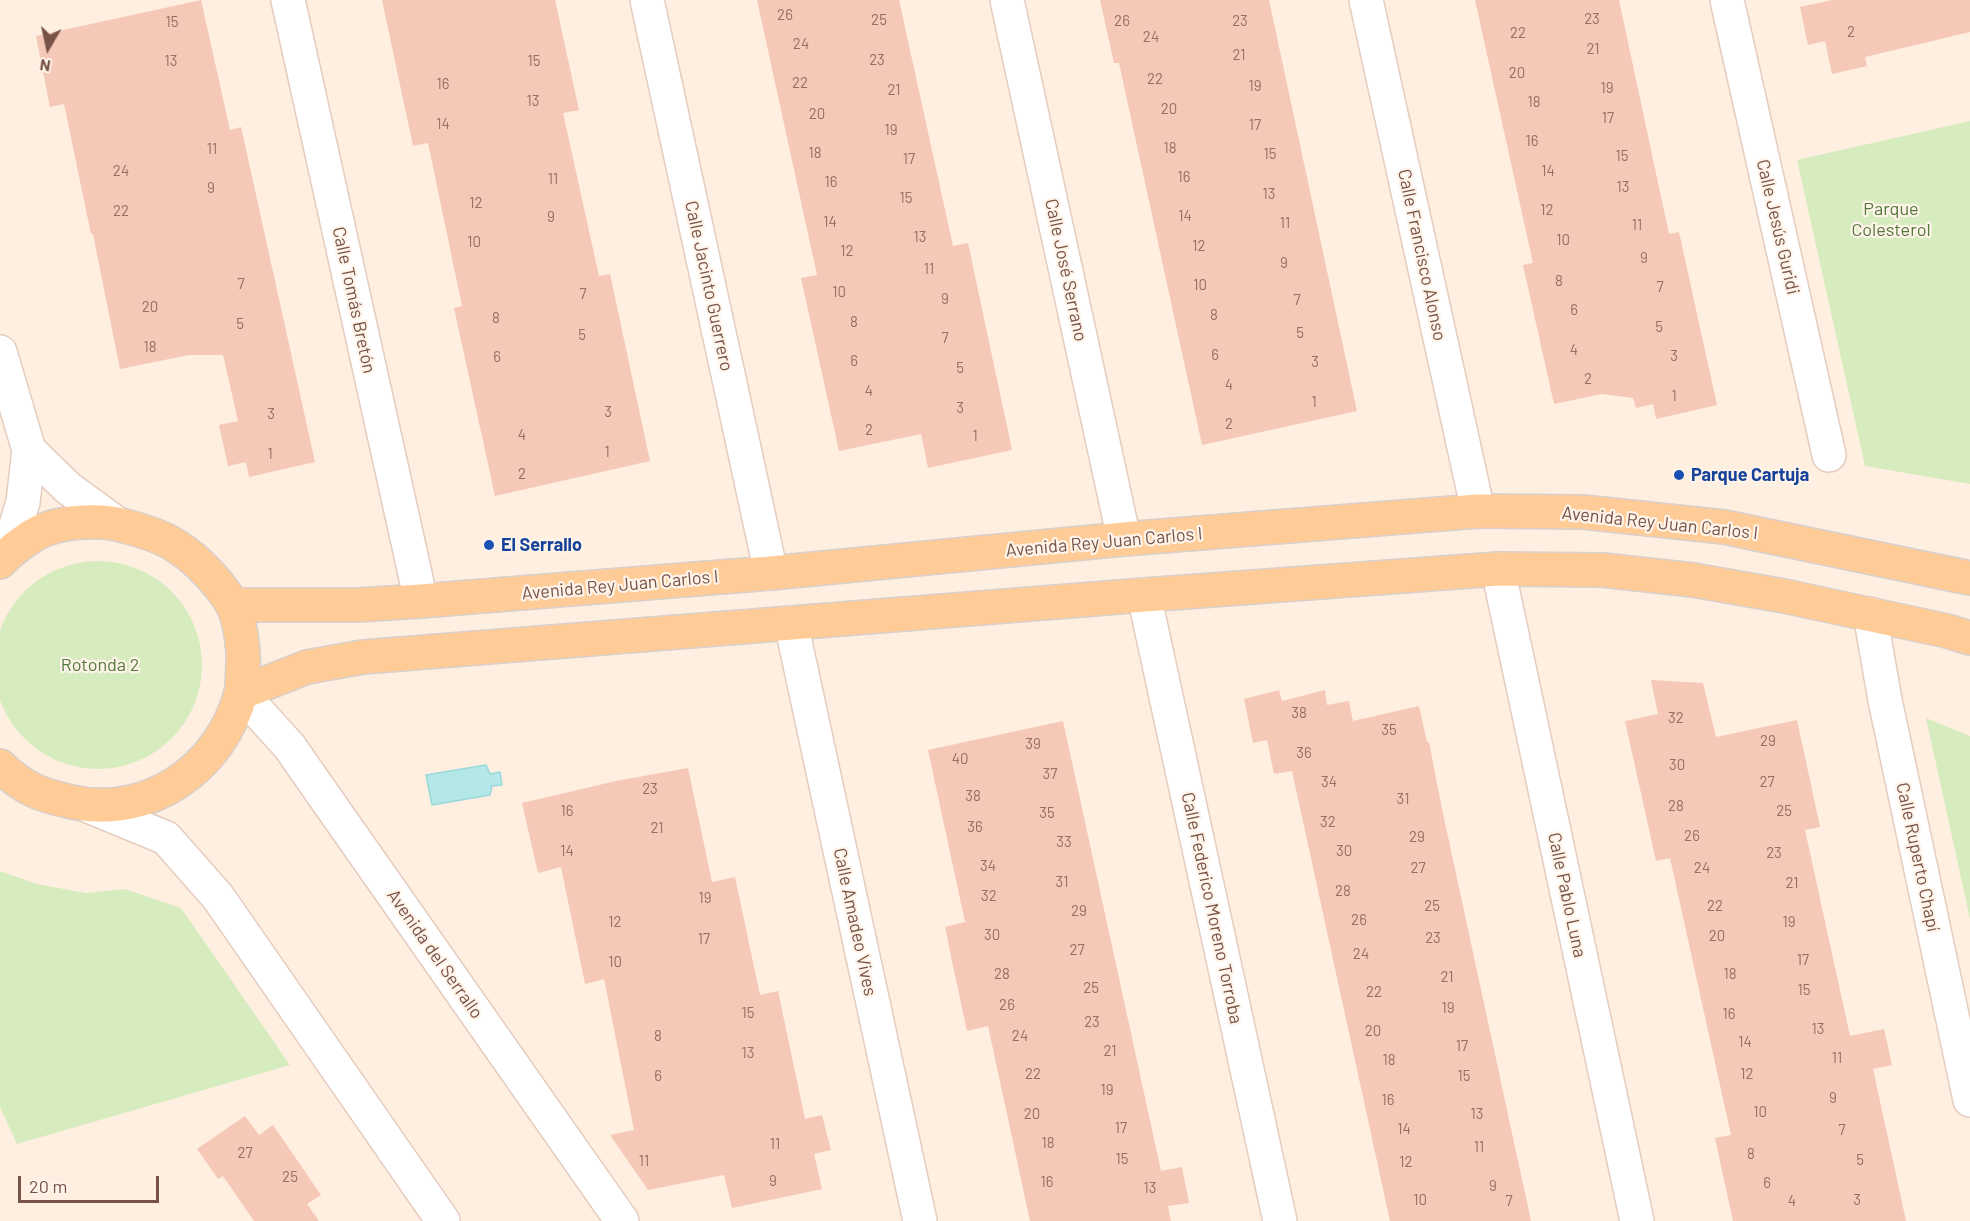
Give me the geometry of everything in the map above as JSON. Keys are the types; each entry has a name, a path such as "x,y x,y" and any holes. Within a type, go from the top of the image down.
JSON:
{"main road":[{"name":"Avenida Rey Juan Carlos I","path":"233,605 358,605 421,601 771,573 1124,539 1478,511 1583,512 1724,527 1970,578"},
{"path":"0,766 16,781 43,796 91,807 126,803 154,796 190,775 222,739 241,693 244,650 233,605 208,573 179,548 144,532 116,524 74,522 43,530 3,558"},
{"path":"241,693 307,667 363,657 1498,569 1602,570 1693,580 1870,614 1970,638"}],"street":[{"name":"Calle Tomás Bretón","path":"288,0 421,601"},
{"name":"Calle Jacinto Guerrero","path":"647,0 771,573"},
{"name":"Calle José Serrano","path":"1007,0 1124,539"},
{"name":"Calle Francisco Alonso","path":"1366,0 1478,511"},
{"name":"Calle Jesús Guridi","path":"1727,0 1829,455"},
{"path":"0,352 29,450 23,502 3,558"},
{"path":"29,450 68,488 116,524"},
{"name":"Calle Pablo Luna","path":"1498,569 1637,1221"},
{"name":"Calle Federico Moreno Torroba","path":"1144,595 1280,1221"},
{"name":"Calle Ruperto Chapí","path":"1870,614 1885,700 1970,1100"},
{"name":"Calle Amadeo Vives","path":"791,623 920,1221"},
{"name":"Avenida del Serrallo","path":"241,693 290,747 622,1221"},
{"path":"91,807 166,838 218,897 443,1221"}],"green space":[{"name":"Parque Colesterol","path":"1970,121 1970,484 1865,466 1797,160"},
{"name":"Rotonda 2","path":"98,561 118,563 138,569 164,585 178,599 194,625 200,645 202,665 200,685 194,705 178,731 164,745 138,761 118,767 98,769 78,767 58,761 32,745 18,731 2,705 -4,685 -6,665 -4,645 2,625 18,599 32,585 58,569 78,563"},
{"path":"1926,718 1970,736 1970,919"},
{"path":"0,871 37,884 86,893 125,889 181,908 290,1065 17,1144 0,1107"}],"water":[{"path":"486,765 490,774 500,772 502,785 492,786 490,795 432,805 426,775"}],"building":[{"path":"201,0 230,130 241,127 315,462 249,477 246,462 228,466 219,425 238,421 223,355 189,355 120,369 64,104 50,107 36,36"},
{"path":"382,0 555,0 579,110 563,113 599,276 610,274 650,461 495,496 454,308 462,306 428,143 413,146"},
{"path":"757,0 899,0 953,246 968,243 1012,450 928,468 921,434 839,451 801,278 817,275"},
{"path":"1100,0 1269,0 1357,411 1202,445 1119,63 1114,63"},
{"path":"1475,0 1619,0 1669,234 1679,232 1717,405 1656,419 1653,404 1636,408 1633,398 1602,394 1554,404 1523,265 1533,263"},
{"path":"1832,0 1970,0 1970,32 1865,57 1867,66 1832,74 1825,41 1808,45 1800,7"},
{"path":"1651,680 1703,683 1716,737 1797,720 1820,827 1805,830 1850,1036 1884,1029 1892,1065 1873,1069 1906,1221 1733,1221 1715,1138 1731,1135 1670,858 1656,861 1625,721 1658,714"},
{"path":"1279,690 1282,701 1325,690 1327,705 1349,701 1353,721 1419,706 1427,742 1429,742 1531,1221 1390,1221 1292,771 1274,774 1267,740 1253,743 1244,699"},
{"path":"1063,721 1161,1171 1182,1167 1189,1203 1168,1206 1171,1221 1030,1221 988,1026 967,1031 945,927 965,922 928,750"},
{"path":"688,768 712,882 735,877 760,995 778,991 805,1119 822,1115 831,1150 814,1154 822,1189 732,1208 724,1175 648,1190 610,1135 634,1130 604,979 585,984 561,867 538,873 522,803 616,781"},
{"path":"245,1116 259,1135 273,1125 321,1195 307,1204 319,1221 254,1221 223,1176 218,1179 197,1149"}],"place":[{"name":"Parque Cartuja","path":"1679,475"},
{"name":"El Serrallo","path":"489,545"}]}
